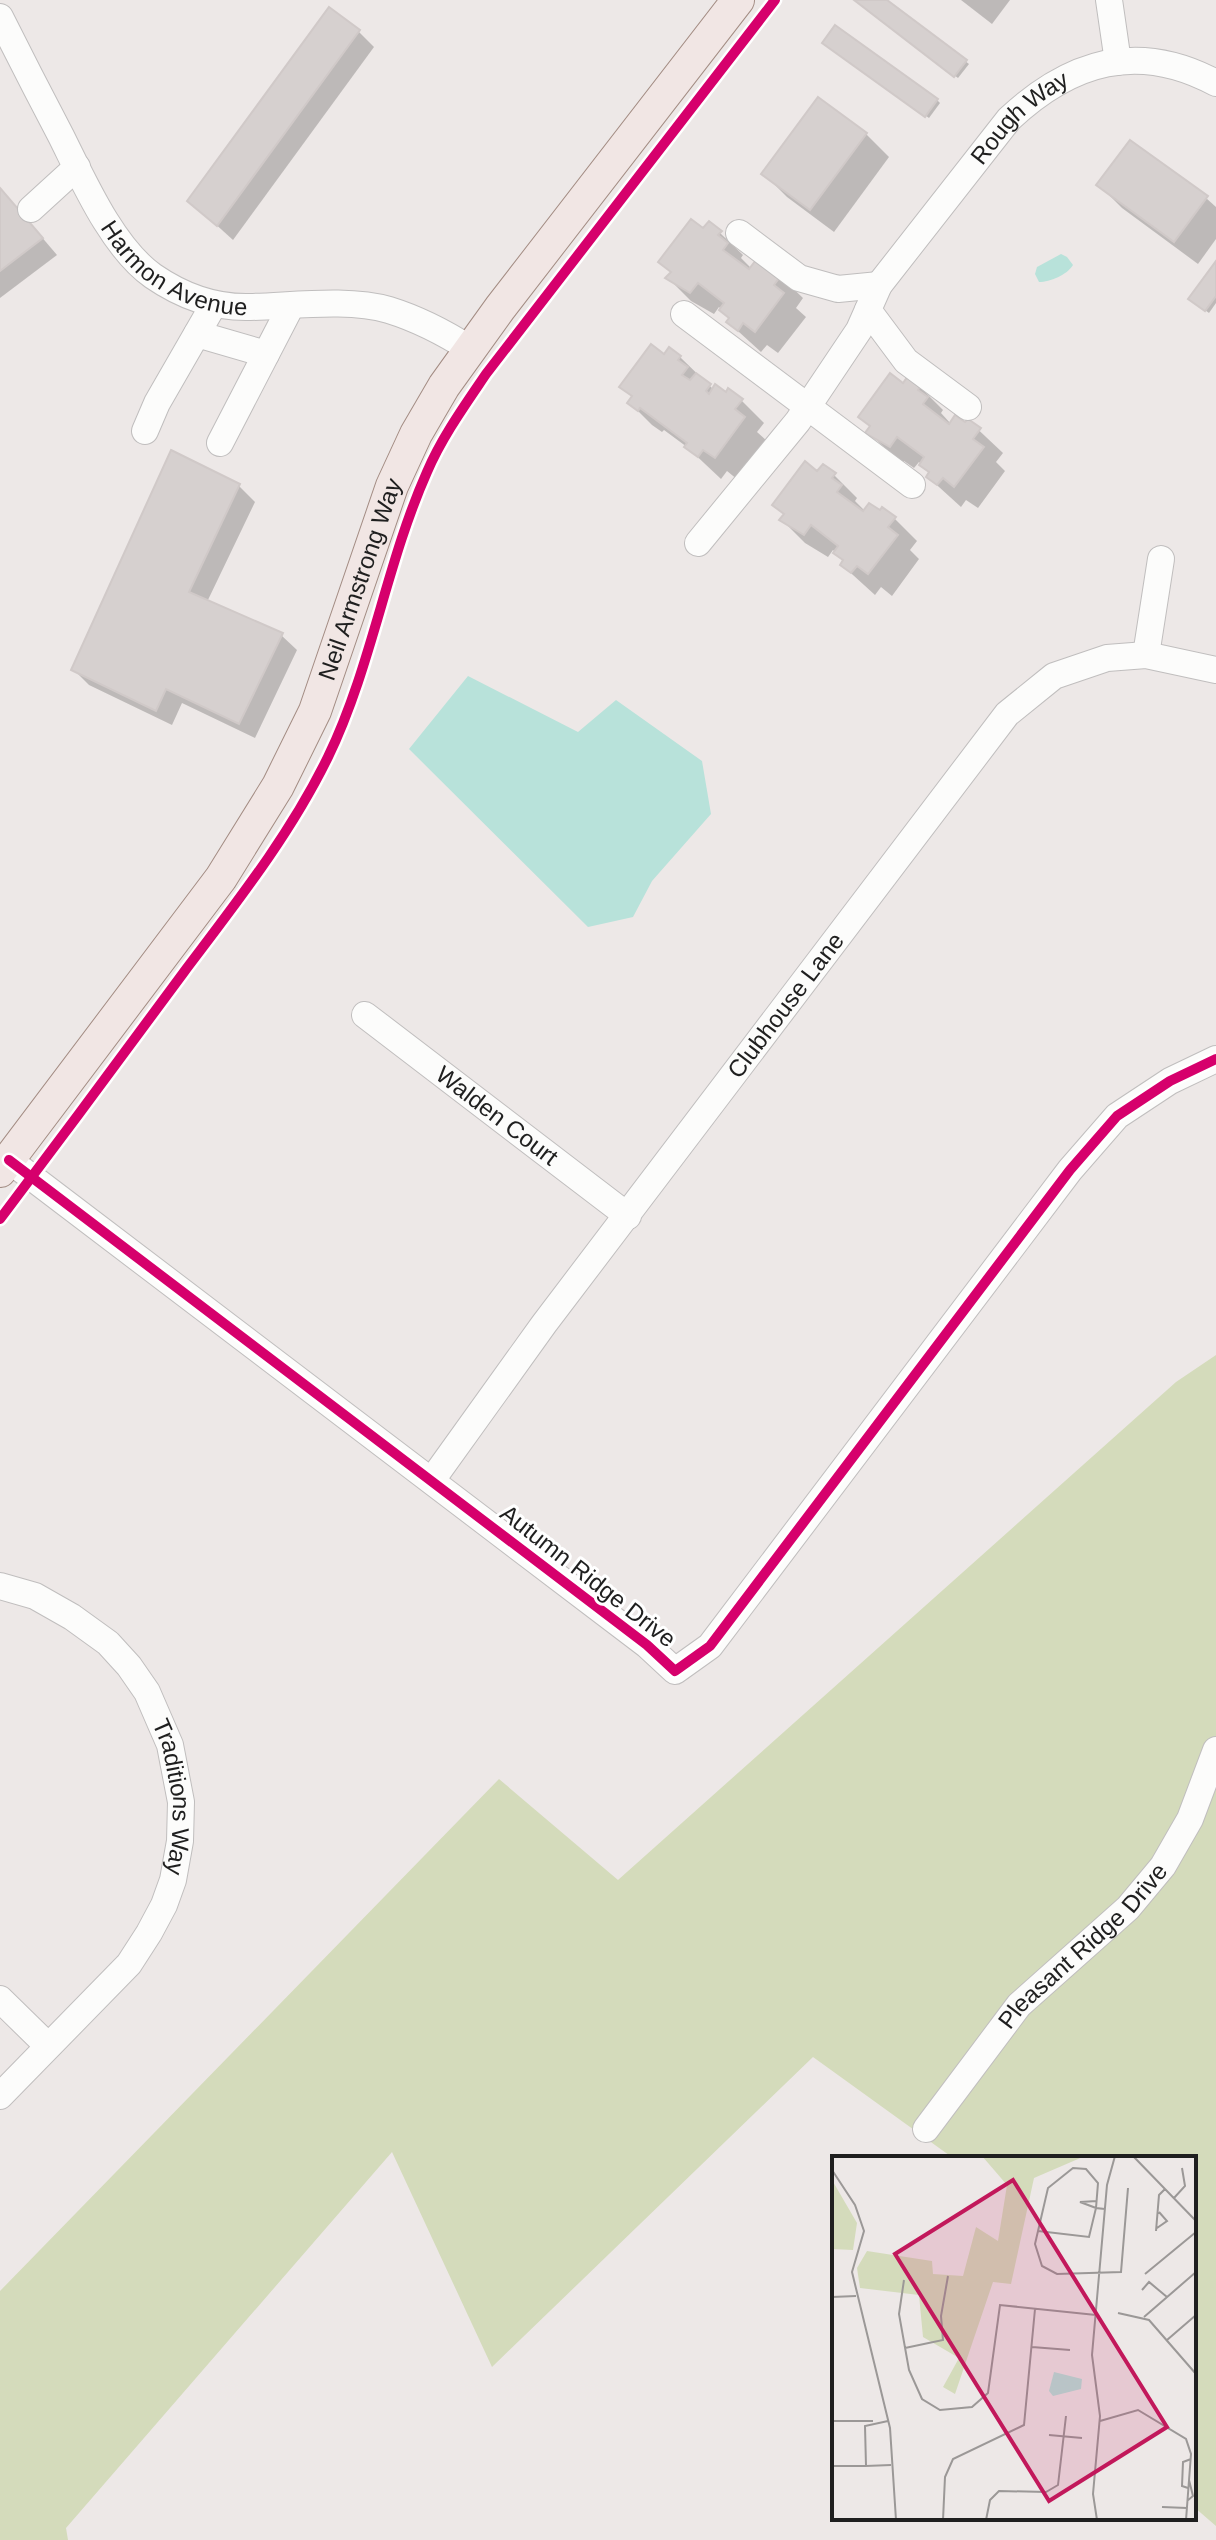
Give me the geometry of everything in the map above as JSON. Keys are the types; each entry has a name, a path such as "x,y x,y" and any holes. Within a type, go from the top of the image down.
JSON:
{"main road":[{"name":"Neil Armstrong Way","path":"4,1166 221,878 278,786 315,711 392,486 444,386 738,0"}],"street":[{"path":"1109,0 1118,62"},
{"name":"Harmon Avenue","path":"0,17 115,234 152,276 189,296 214,304 245,307 333,304 386,309 431,326 470,349"},
{"name":"Rough Way","path":"698,543 808,407 859,330 879,285 1009,119 1032,97 1073,73 1118,62 1166,64 1197,73 1216,83"},
{"path":"31,209 77,167"},
{"path":"739,233 799,278 838,289 879,285"},
{"path":"145,431 157,403 214,304"},
{"path":"220,443 291,306"},
{"path":"868,310 906,361 968,407"},
{"path":"684,314 912,485"},
{"path":"197,334 266,354"},
{"path":"1146,655 1161,559"},
{"name":"Clubhouse Lane","path":"432,1480 544,1324 1007,714 1054,676 1107,658 1146,655 1216,670"},
{"name":"Walden Court","path":"365,1015 628,1216"},
{"name":"Autumn Ridge Drive","path":"4,1166 432,1480 647,1645 675,1671 710,1646 1070,1170 1117,1116 1170,1081 1216,1059"},
{"name":"Traditions Way","path":"0,1586 35,1596 72,1617 108,1643 129,1666 147,1692 170,1745 181,1802 180,1841 173,1880 149,1933 129,1964 0,2096"},
{"name":"Pleasant Ridge Drive","path":"926,2129 1019,2005 1128,1908 1163,1866 1190,1819 1216,1750"},
{"path":"0,1999 48,2046"}],"green space":[{"path":"1216,1355 1216,2526 1196,2509 1196,2156 950,2156 813,2057 492,2367 392,2152 66,2528 68,2540 0,2540 0,2291 499,1779 618,1880 1176,1382"}],"water":[{"path":"1061,254 1073,265 1070,269 1058,277 1039,282 1035,274 1037,267"},
{"path":"468,676 578,732 616,700 702,761 711,814 652,881 633,917 588,927 409,749"}],"building":[{"path":"854,0 887,0 967,60 954,77"},
{"path":"329,7 360,30 217,226 187,201"},
{"path":"835,25 938,99 925,117 822,43"},
{"path":"818,97 867,133 810,210 761,174"},
{"path":"1130,140 1208,196 1174,242 1096,185"},
{"path":"0,188 43,238 0,271"},
{"path":"691,219 703,228 709,221 722,231 718,235 728,243 723,250 749,269 756,260 782,274 774,285 784,293 755,332 743,323 738,331 726,322 729,318 719,310 724,303 698,283 690,293 665,278 671,272 658,262"},
{"path":"1216,261 1216,296 1205,311 1188,299"},
{"path":"651,344 664,354 669,347 681,356 678,360 688,367 682,375 690,380 696,373 711,384 706,391 709,394 715,384 726,392 728,388 743,399 735,409 745,417 715,458 703,450 698,457 684,447 687,443 640,408 638,411 627,403 632,396 619,387"},
{"path":"890,373 903,383 908,376 921,385 918,390 928,397 923,404 949,424 955,415 981,428 973,439 984,447 954,487 943,478 937,485 926,477 929,472 919,465 924,457 897,437 890,447 865,433 870,426 858,417"},
{"path":"171,450 240,484 189,592 283,633 239,724 166,689 156,711 71,670"},
{"path":"805,461 817,471 823,464 836,473 832,478 842,485 837,492 863,511 869,503 880,510 882,507 896,517 888,527 898,535 868,574 857,566 851,573 840,565 843,560 833,553 838,546 811,525 804,535 779,520 784,514 772,505"}],"cycle path":[{"path":"0,1219 242,894 313,786 356,687 413,507 433,459 454,422 486,374 775,0"},
{"path":"9,1160 647,1645 675,1671 710,1646 1070,1170 1117,1116 1170,1081 1216,1059"}]}
